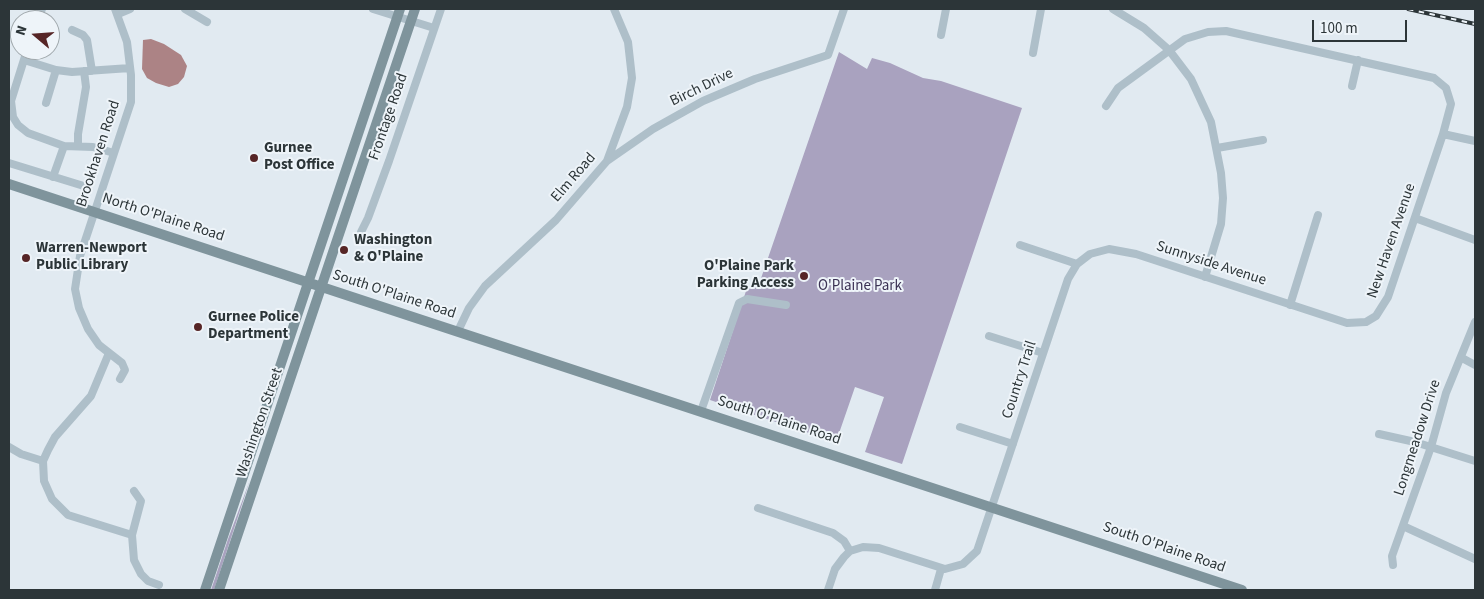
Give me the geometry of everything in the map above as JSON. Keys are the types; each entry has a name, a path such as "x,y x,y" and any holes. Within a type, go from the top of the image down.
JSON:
{"main road":[{"name":"Washington Street","path":"219,590 415,9"},
{"name":"Washington Street","path":"205,590 399,12"},
{"name":"North O'Plaine Road","path":"9,184 307,282"},
{"name":"South O'Plaine Road","path":"307,282 1242,590"}],"street":[{"path":"117,12 130,9"},
{"path":"185,9 207,22"},
{"path":"374,9 399,12 411,20 434,28"},
{"name":"Frontage Road","path":"360,232 368,218 389,161 441,9"},
{"name":"Elm Road","path":"458,332 469,308 485,286 556,220 607,161 628,107 632,78 628,42 614,9"},
{"name":"Birch Drive","path":"607,161 653,129 703,101 754,79 828,55 844,9"},
{"path":"941,36 946,9"},
{"path":"1033,53 1041,9"},
{"path":"1113,9 1144,28 1169,50 1200,96 1211,122 1218,148 1223,186 1222,210 1217,239 1205,277"},
{"name":"Brookhaven Road","path":"117,12 127,42 131,102 80,256 75,289 79,308 88,329 109,353 122,363 124,370 120,379"},
{"path":"72,30 83,35 87,40 88,71 78,134 78,146"},
{"name":"New Haven Avenue","path":"1106,106 1118,88 1169,50 1193,36 1226,31 1434,78 1446,88 1450,104 1443,134 1388,297 1381,311 1366,322 1354,324 1338,320"},
{"path":"114,153 78,146 64,146 28,133 14,117 11,101 24,60 56,70 88,71 130,68"},
{"path":"1352,86 1358,60"},
{"path":"46,103 56,70"},
{"path":"1443,134 1475,141"},
{"path":"1218,148 1264,140"},
{"path":"52,178 64,146"},
{"path":"9,163 52,178 87,187"},
{"path":"1290,305 1318,215"},
{"path":"1415,218 1475,240"},
{"path":"1020,245 1077,264"},
{"name":"Sunnyside Avenue","path":"1077,264 1099,250 1118,249 1338,320"},
{"name":"Country Trail","path":"941,569 963,564 977,551 1068,279 1077,264"},
{"path":"701,411 739,303 747,299 786,305"},
{"name":"Longmeadow Drive","path":"1393,564 1392,556 1431,447 1446,393 1462,358 1475,322"},
{"path":"989,336 1043,353"},
{"path":"109,353 91,396 54,437 43,461 46,488 62,510 74,517 132,534"},
{"path":"1462,358 1475,365"},
{"path":"960,427 1013,444"},
{"path":"1380,434 1475,461"},
{"path":"9,447 21,454 43,461"},
{"path":"134,491 141,501 132,534 132,550 136,568 148,581 159,585"},
{"path":"758,508 832,533 844,541 850,551"},
{"path":"1403,526 1475,559"},
{"path":"828,590 838,564 850,551 863,547 879,548 941,569 935,590"}],"green space":[{"name":"O'Plaine Park","path":"839,52 867,69 872,58 890,63 923,78 941,81 1022,108 902,464 865,452 884,397 855,387 836,442 710,400 747,288 758,287"},
{"path":"250,480 214,590 211,590 228,539"}],"shaded area":[{"path":"151,39 164,44 181,55 187,66 184,77 178,84 169,87 147,78 142,69 143,40"}],"railway":[{"path":"1408,9 1475,24"}],"place":[{"name":"Gurnee Post Office","path":"254,158"},
{"name":"Washington & O'Plaine","path":"344,250"},
{"name":"Warren-Newport Public Library","path":"26,258"},
{"name":"O'Plaine Park Parking Access","path":"804,276"},
{"name":"Gurnee Police Department","path":"198,327"}]}
